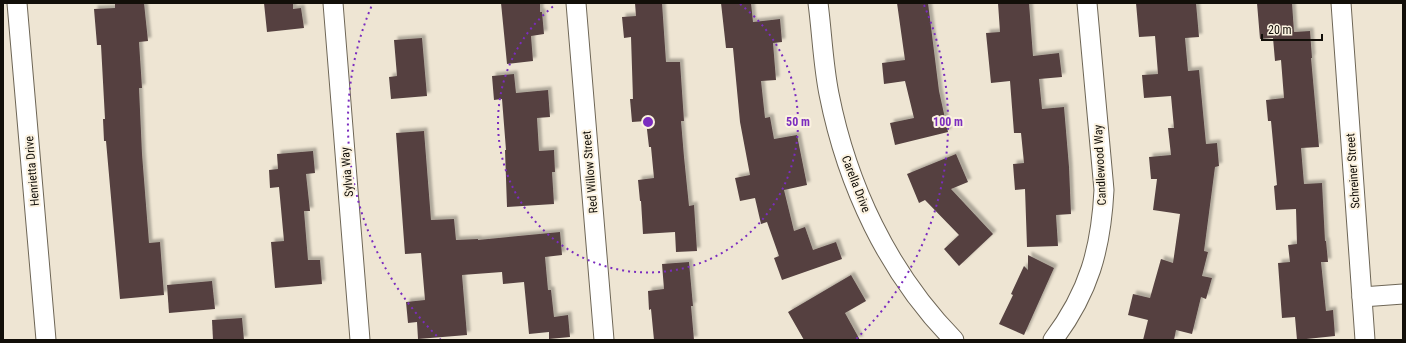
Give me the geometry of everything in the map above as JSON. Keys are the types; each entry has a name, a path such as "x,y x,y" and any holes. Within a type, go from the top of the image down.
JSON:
{"street":[{"name":"Henrietta Drive","path":"17,3 46,340"},
{"name":"Sylvia Way","path":"333,3 360,340"},
{"name":"Red Willow Street","path":"576,3 604,340"},
{"name":"Carella Drive","path":"818,3 829,92 840,140 853,180 869,218 889,255 911,290 942,329 954,340"},
{"name":"Candlewood Way","path":"1053,340 1066,324 1080,298 1092,268 1103,215 1104,190 1087,3"},
{"name":"Schreiner Street","path":"1341,3 1365,340"},
{"path":"1362,297 1403,294"}],"building":[{"path":"115,3 144,3 148,41 139,42 142,88 139,88 142,154 149,243 160,242 164,295 120,299 106,141 104,141 103,119 105,119 101,45 97,45 94,9 115,8"},
{"path":"264,3 293,3 293,9 301,8 304,28 267,32"},
{"path":"501,3 540,3 544,34 531,36 533,61 507,64"},
{"path":"635,3 662,3 666,62 680,62 684,121 681,121 684,157 689,206 694,205 697,251 676,252 675,232 643,234 638,180 654,178 651,147 649,147 646,121 632,122 630,99 633,99 631,37 624,38 622,17 636,16"},
{"path":"721,3 751,3 753,22 780,19 782,42 773,43 776,80 761,81 765,118 770,117 774,139 797,135 807,185 784,190 794,231 805,227 813,250 836,242 842,259 782,280 774,258 779,256 767,222 761,224 755,198 740,201 735,178 750,175 740,122 733,48 726,48"},
{"path":"897,3 928,3 939,91 948,132 895,145 890,123 914,118 905,81 884,84 882,63 905,60"},
{"path":"998,3 1029,3 1033,56 1059,53 1062,77 1039,79 1042,109 1064,107 1071,214 1056,215 1058,246 1027,247 1025,189 1015,190 1013,164 1024,163 1021,133 1014,133 1010,81 991,83 986,33 1000,32"},
{"path":"1136,3 1196,3 1199,37 1185,38 1188,71 1199,70 1206,144 1217,143 1219,166 1215,167 1204,251 1208,252 1202,276 1212,278 1206,299 1201,297 1192,334 1176,330 1174,340 1143,340 1148,320 1128,315 1133,294 1150,298 1161,259 1173,263 1180,214 1153,210 1157,179 1151,179 1149,157 1171,155 1168,128 1174,128 1171,96 1144,98 1142,75 1158,74 1155,36 1139,37"},
{"path":"1257,3 1292,3 1294,32 1310,31 1319,147 1301,148 1304,184 1322,183 1325,241 1328,262 1321,262 1326,311 1333,310 1335,336 1297,340 1295,317 1282,318 1278,263 1290,262 1288,245 1297,244 1296,209 1276,210 1274,186 1277,185 1271,121 1268,121 1266,100 1284,98 1281,60 1275,61 1273,38 1260,39"},
{"path":"422,38 427,96 391,99 389,77 397,76 394,40"},
{"path":"514,74 516,93 548,90 550,117 537,118 539,151 554,150 555,172 552,172 554,204 507,207 506,150 502,99 494,100 492,76"},
{"path":"424,131 431,220 454,219 456,240 478,240 560,232 562,255 545,257 548,290 551,290 554,317 568,315 570,337 549,339 549,332 529,334 524,282 503,284 502,272 462,275 467,335 418,339 417,322 408,323 406,302 425,300 421,253 405,254 396,133"},
{"path":"313,151 315,173 306,174 310,211 304,211 308,260 320,260 322,284 275,288 271,242 284,241 279,187 270,188 269,170 278,169 277,154"},
{"path":"956,154 968,182 951,189 993,234 959,266 944,249 959,235 925,200 919,203 907,174"},
{"path":"1028,255 1054,268 1024,335 999,324 1013,295 1011,294 1024,266 1028,270"},
{"path":"689,262 694,340 654,340 651,309 649,310 648,291 664,289 662,264"},
{"path":"851,275 866,301 845,313 860,340 804,340 788,312"},
{"path":"212,281 215,309 169,313 167,285"},
{"path":"242,318 244,340 213,340 212,320"}]}
